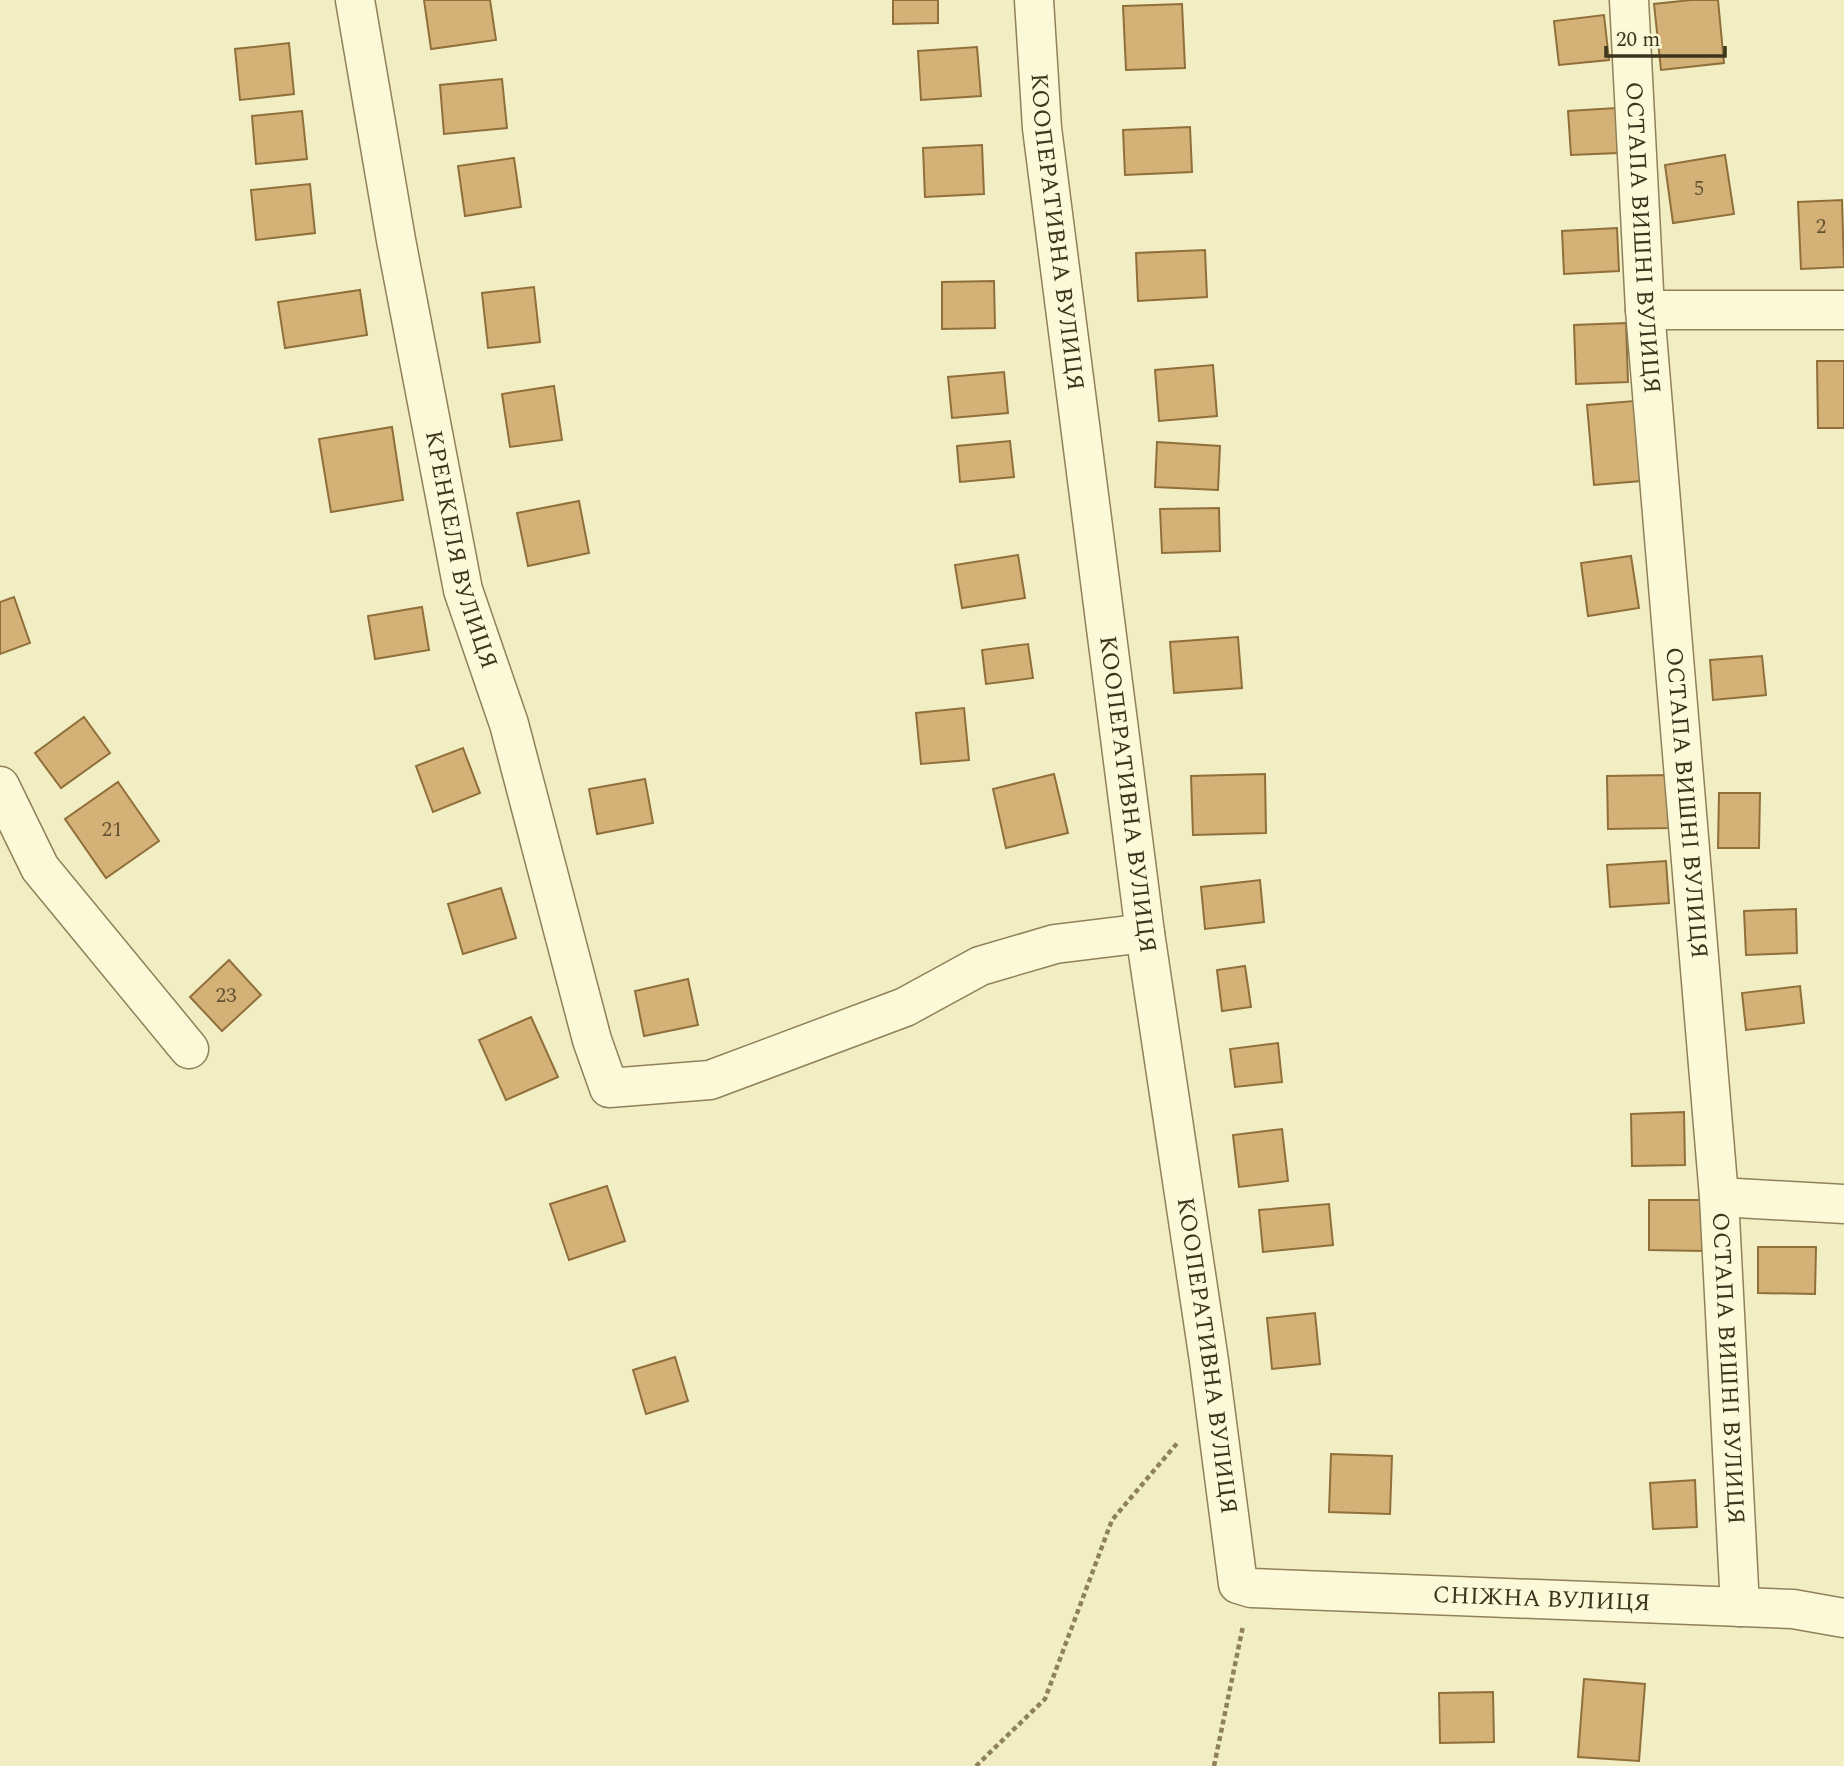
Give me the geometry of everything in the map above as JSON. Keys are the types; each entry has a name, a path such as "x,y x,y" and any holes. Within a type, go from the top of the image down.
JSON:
{"street":[{"name":"КРЕНКЕЛЯ ВУЛИЦЯ","path":"355,0 396,240 463,590 509,724 592,1040 609,1088 710,1080 905,1007 980,966 1055,944 1145,933"},
{"name":"КООПЕРАТИВНА ВУЛИЦЯ","path":"1034,0 1042,128 1145,933 1245,1586"},
{"name":"ОСТАПА ВИШНІ ВУЛИЦЯ","path":"1629,0 1644,310 1719,1198 1740,1607"},
{"path":"1644,310 1844,310"},
{"path":"0,786 40,867 188,1049"},
{"path":"1719,1198 1844,1204"},
{"name":"СНІЖНА ВУЛИЦЯ","path":"1245,1586 1793,1609 1844,1618"}],"path":[{"path":"976,1766 1045,1699 1112,1520 1215,1400"},
{"path":"1214,1766 1245,1586"}],"building":[{"path":"424,0 490,0 496,40 431,49"},
{"path":"893,0 938,0 938,23 893,24"},
{"path":"1718,0 1724,63 1661,70 1654,4"},
{"path":"1182,4 1185,68 1126,70 1123,6"},
{"path":"1604,15 1609,60 1559,65 1554,21"},
{"path":"289,43 294,94 240,100 235,49"},
{"path":"977,47 981,96 921,100 918,51"},
{"path":"502,79 507,128 444,134 440,85"},
{"path":"1616,108 1618,153 1571,155 1568,111"},
{"path":"302,111 307,159 256,164 252,116"},
{"path":"1190,127 1192,172 1125,175 1123,130"},
{"path":"982,145 984,194 925,197 923,148"},
{"path":"1725,155 1734,214 1673,223 1665,165"},
{"path":"514,158 521,207 465,216 458,166"},
{"path":"310,184 315,233 256,240 251,190"},
{"path":"1842,200 1844,267 1801,269 1798,202"},
{"path":"1617,228 1619,271 1564,274 1562,231"},
{"path":"1205,250 1207,297 1138,301 1136,253"},
{"path":"994,281 995,328 942,329 942,282"},
{"path":"534,287 540,342 488,348 482,293"},
{"path":"360,290 367,335 285,348 278,302"},
{"path":"1626,323 1628,382 1576,384 1574,325"},
{"path":"1817,361 1844,361 1844,428 1818,428"},
{"path":"1213,365 1217,416 1159,421 1155,370"},
{"path":"1004,372 1008,413 952,418 948,377"},
{"path":"554,386 562,440 510,447 502,394"},
{"path":"1634,401 1641,481 1594,485 1587,405"},
{"path":"392,427 403,500 331,512 319,439"},
{"path":"1010,441 1014,477 960,482 957,446"},
{"path":"1157,442 1220,446 1218,490 1155,487"},
{"path":"579,501 589,553 528,566 517,513"},
{"path":"1219,508 1220,551 1162,553 1160,509"},
{"path":"1018,555 1025,598 962,608 955,565"},
{"path":"1631,556 1639,608 1588,616 1581,563"},
{"path":"14,597 30,643 0,654 0,602"},
{"path":"422,607 429,650 375,659 368,616"},
{"path":"1238,637 1242,688 1174,693 1170,642"},
{"path":"1028,644 1033,678 986,684 982,650"},
{"path":"1762,656 1766,695 1713,700 1710,660"},
{"path":"964,708 969,760 921,764 916,713"},
{"path":"84,717 110,753 61,788 35,753"},
{"path":"463,748 480,793 433,812 416,766"},
{"path":"1054,774 1068,833 1006,848 993,789"},
{"path":"1265,774 1266,833 1193,835 1191,776"},
{"path":"1669,775 1669,828 1608,829 1607,776"},
{"path":"645,779 653,823 597,834 589,789"},
{"path":"118,782 159,841 106,878 65,819"},
{"path":"1719,793 1760,793 1759,848 1718,848"},
{"path":"1666,861 1669,903 1610,907 1607,865"},
{"path":"1260,880 1264,922 1205,929 1201,887"},
{"path":"501,888 516,938 463,954 448,904"},
{"path":"1796,909 1797,953 1746,955 1744,911"},
{"path":"229,960 261,995 222,1031 190,997"},
{"path":"1245,966 1251,1007 1222,1011 1217,970"},
{"path":"688,979 698,1025 644,1036 635,991"},
{"path":"1800,986 1804,1023 1746,1030 1742,993"},
{"path":"531,1017 558,1077 506,1100 479,1040"},
{"path":"1278,1043 1282,1082 1235,1087 1230,1049"},
{"path":"1684,1112 1685,1165 1632,1166 1631,1114"},
{"path":"1282,1129 1288,1181 1239,1187 1233,1135"},
{"path":"607,1186 625,1241 569,1260 550,1204"},
{"path":"1649,1200 1702,1200 1702,1251 1649,1250"},
{"path":"1329,1204 1333,1245 1263,1252 1259,1210"},
{"path":"1758,1247 1816,1247 1815,1294 1758,1293"},
{"path":"1315,1313 1320,1364 1272,1369 1267,1318"},
{"path":"675,1357 688,1401 646,1414 633,1370"},
{"path":"1331,1454 1392,1456 1390,1514 1329,1512"},
{"path":"1695,1480 1697,1527 1653,1529 1650,1483"},
{"path":"1584,1679 1645,1684 1639,1761 1578,1757"},
{"path":"1493,1692 1494,1742 1440,1743 1439,1693"}]}
